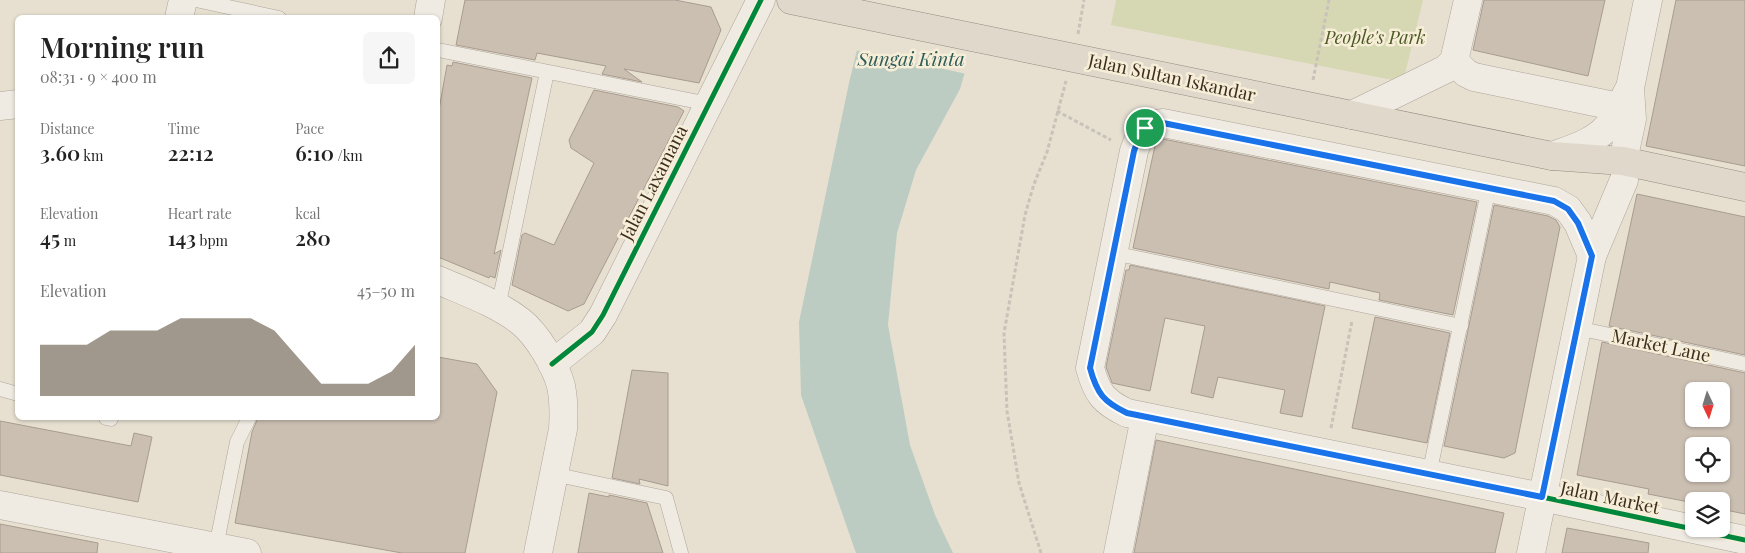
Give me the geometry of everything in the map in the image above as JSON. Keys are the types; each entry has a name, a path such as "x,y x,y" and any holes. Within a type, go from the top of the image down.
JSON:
{"highway":[{"name":"Jalan Sultan Iskandar","path":"792,0 1624,171 1745,205"},
{"name":"Jalan Sultan Iskandar","path":"1624,171 1745,186"}],"street":[{"path":"180,15 183,0"},
{"path":"428,15 431,0"},
{"name":"Jalan Laxamana","path":"552,364 592,332 603,314 761,0"},
{"path":"1352,115 1446,69 1454,61 1468,0"},
{"path":"1552,156 1587,143 1601,133 1612,121 1625,98 1648,0"},
{"path":"1454,61 1466,73 1474,77 1625,98"},
{"path":"1531,553 1592,256 1624,171 1632,119 1625,98"},
{"path":"0,106 15,104"},
{"path":"1140,140 1154,124 1163,123 1554,201 1568,209 1578,223 1592,256"},
{"name":"Jalan Market","path":"1140,140 1113,253 1090,368 1094,384 1101,396 1112,406 1127,413 1145,417 1745,540"},
{"path":"440,281 498,308 521,322 538,341 552,364 561,386 564,410 563,429 538,553"},
{"path":"1118,553 1145,417"},
{"path":"0,504 246,553"}],"lane":[{"path":"196,0 265,15"},
{"path":"440,50 709,104"},
{"path":"498,308 547,72"},
{"path":"1430,475 1490,187"},
{"path":"1113,253 1460,326"},
{"name":"Market Lane","path":"1577,328 1745,364"},
{"path":"0,389 15,393"},
{"path":"216,547 237,442 248,420"},
{"path":"553,474 666,498 681,553"}],"path":[{"path":"1041,553 1019,483 1007,411 1004,333 1025,214 1034,184 1047,152 1084,0"},
{"path":"1308,106 1329,0"},
{"path":"1057,111 1140,140"},
{"path":"1326,453 1355,304"}],"green space":[{"name":"People's Park","path":"1116,0 1423,0 1403,82 1111,25"}],"water":[{"name":"Sungai Kinta","path":"869,0 986,0 960,89 916,170 897,233 888,325 910,445 935,515 953,553 856,553 801,395 799,322 849,83"}],"pier":[{"path":"866,0 988,0 967,74 854,50"}],"building":[{"path":"465,0 675,0 711,7 721,30 699,83 624,69 642,82 602,74 606,66 537,53 535,60 456,45"},
{"path":"1484,0 1605,0 1588,76 1473,50"},
{"path":"1676,0 1745,0 1745,166 1646,146"},
{"path":"453,62 532,78 494,254 501,250 495,278 490,276 489,278 440,258 440,104 447,65 452,66"},
{"path":"594,90 678,107 684,111 584,304 568,311 512,285 522,235 525,233 554,245 594,163 571,148 569,140"},
{"path":"1163,139 1477,202 1453,315 1379,300 1380,293 1330,282 1329,289 1133,248 1156,141"},
{"path":"1637,194 1745,217 1745,355 1609,326"},
{"path":"1494,205 1548,216 1556,220 1560,227 1515,453 1504,458 1444,446"},
{"path":"1130,265 1325,306 1302,417 1280,413 1285,390 1218,377 1213,398 1191,393 1205,326 1165,318 1150,391 1112,383 1106,367 1126,270 1129,270"},
{"path":"1375,317 1450,333 1427,443 1352,428"},
{"path":"1602,342 1745,373 1745,514 1730,511 1730,492 1685,492 1685,501 1648,494 1649,489 1577,475"},
{"path":"440,357 477,364 497,392 465,553 402,553 235,523 252,432 257,420 440,420"},
{"path":"632,370 668,373 668,486 639,479 640,484 612,478"},
{"path":"0,421 131,446 134,433 152,437 138,502 0,475"},
{"path":"1156,440 1504,513 1495,553 1134,553"},
{"path":"589,493 647,503 663,553 578,553"},
{"path":"0,524 98,543 97,553 0,553"},
{"path":"1567,528 1649,543 1648,553 1562,553"}],"cycle path":[{"path":"552,364 592,332 603,315 761,0"},
{"path":"1592,256 1578,223 1568,209 1554,201 1163,123 1156,124 1143,131 1134,151 1090,368 1099,391 1107,401 1127,413 1745,540"}],"route":[{"path":"1163,123 1490,187 1554,201 1568,209 1578,223 1592,256 1542,497 1127,413 1112,406 1101,396 1094,384 1090,368 1134,151 1145,128 1163,123"}]}
